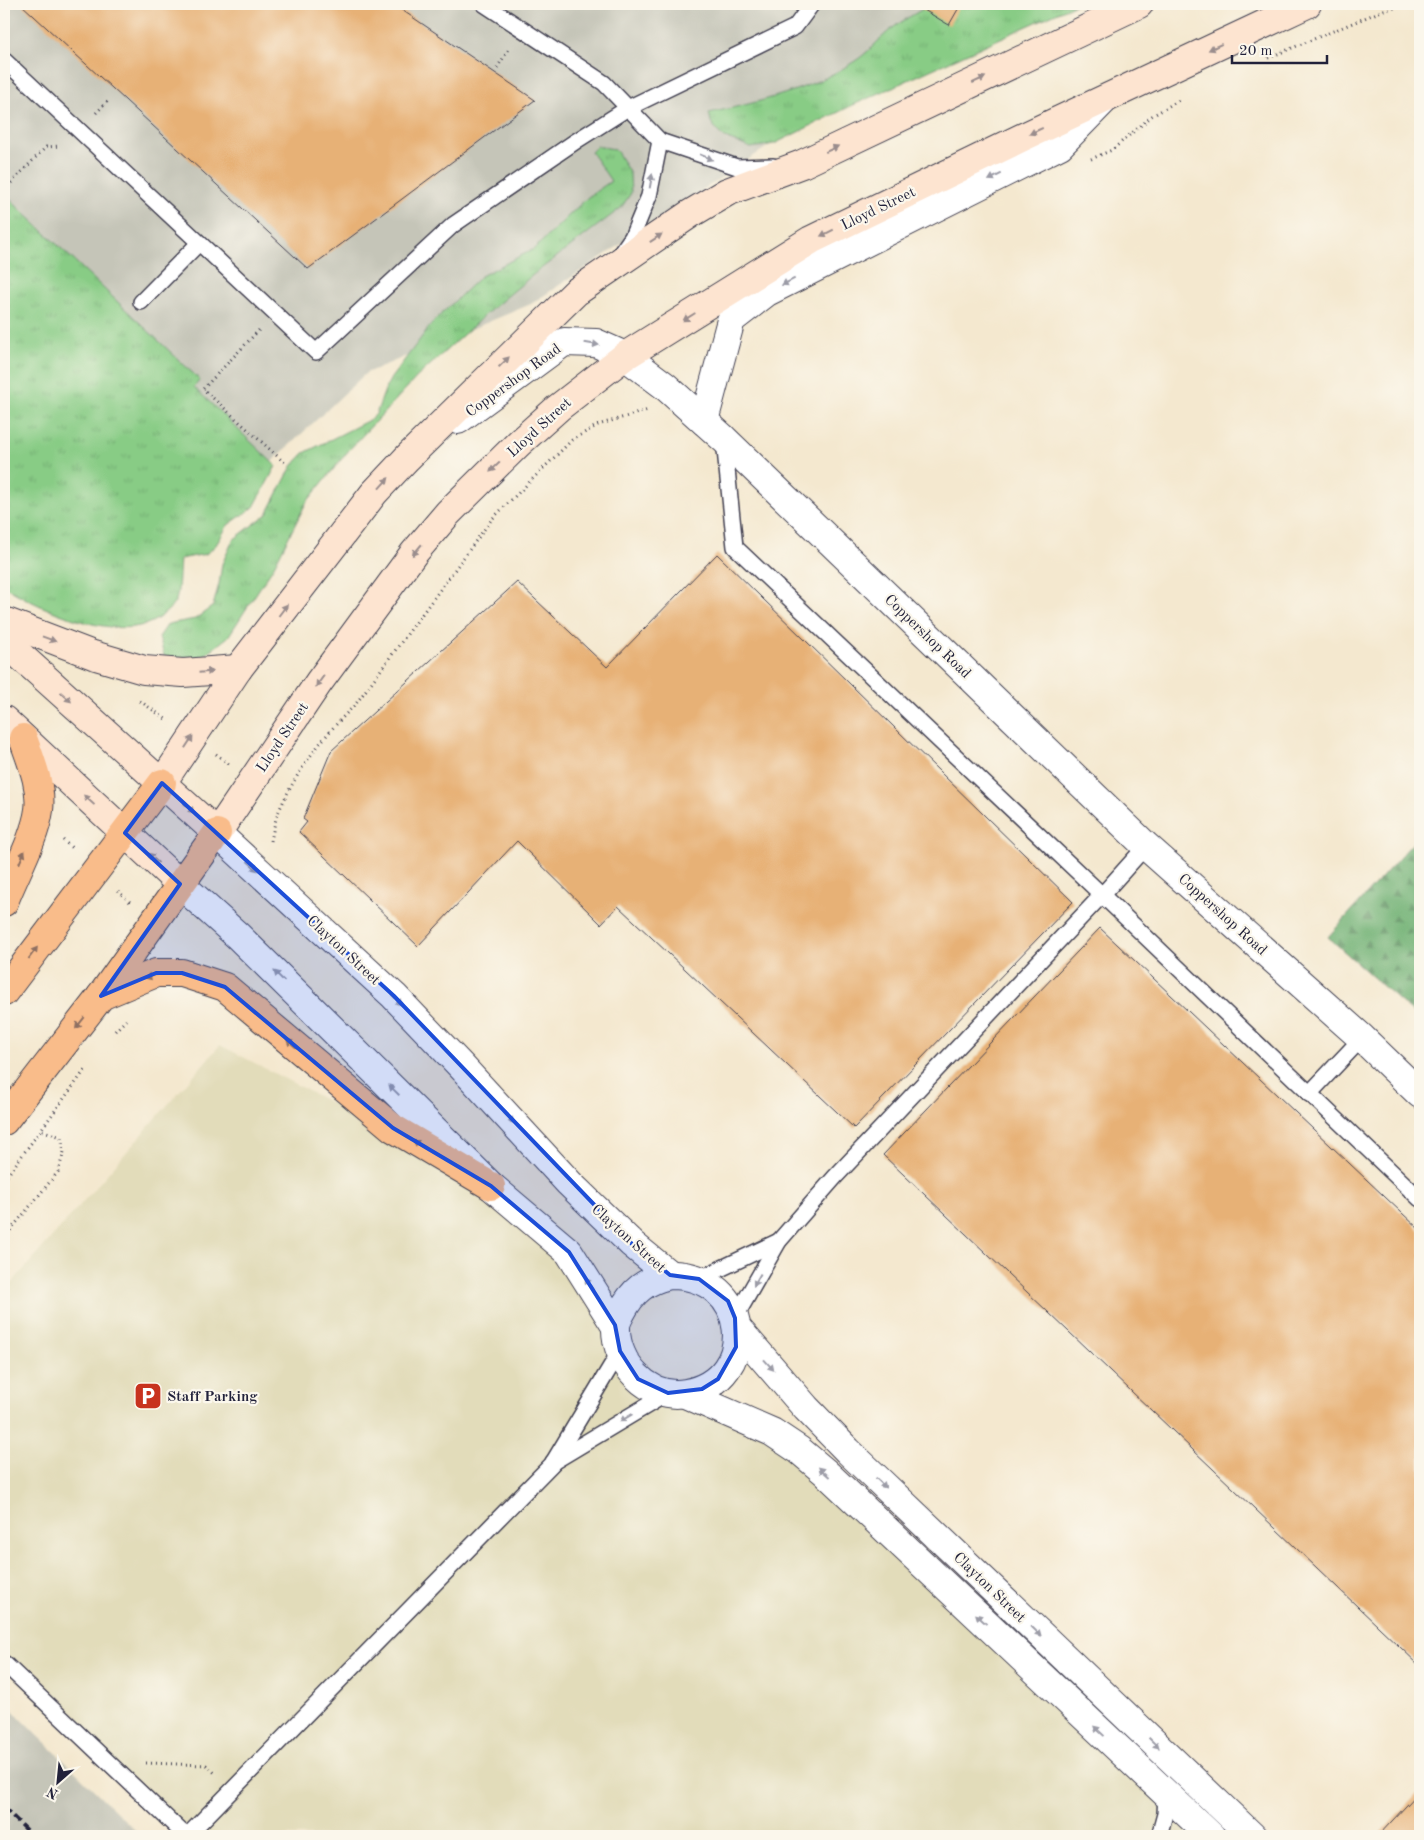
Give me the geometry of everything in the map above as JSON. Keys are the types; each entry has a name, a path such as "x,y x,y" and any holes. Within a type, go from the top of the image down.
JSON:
{"main road":[{"path":"4,992 162,783 238,669 368,501 407,458 576,292 690,214 727,192 802,164 1139,4"},
{"name":"Lloyd Street","path":"4,1122 101,996 216,833 319,682 408,560 448,513 558,408 625,356 812,240 1307,4"},
{"path":"4,621 93,655 144,670 183,674 238,669"},
{"name":"Clayton Street","path":"4,641 216,833"},
{"path":"4,720 180,884"},
{"path":"4,902 32,834 38,810 38,789 35,772 23,738"},
{"path":"101,996 156,973 182,973 225,987 393,1128 492,1186"}],"street":[{"path":"704,421 731,320 767,292 1060,145 1105,99"},
{"name":"Coppershop Road","path":"407,458 564,342 596,343 625,356 665,386 724,439 1146,846 1362,1038 1420,1094"},
{"name":"Clayton Street","path":"216,833 394,996 569,1183 632,1244 670,1275"},
{"path":"180,884 245,943 492,1186 569,1252 615,1325 620,1351 627,1366 638,1379 652,1388 676,1393 702,1389 718,1379 730,1364 736,1347 736,1323 728,1301 715,1288 699,1278 685,1275 670,1275 653,1279 638,1289 627,1302 615,1325"},
{"name":"Clayton Street","path":"736,1323 806,1408 848,1451 1252,1836"},
{"name":"Clayton Street","path":"676,1393 772,1432 799,1450 825,1472 1207,1835"}],"lane":[{"path":"484,4 604,83 660,141 737,167 752,168 802,164"},
{"path":"4,60 316,352 454,224 628,108 795,27 812,4"},
{"path":"608,270 632,237 649,196 660,141"},
{"path":"141,302 199,243"},
{"path":"724,439 735,547 1420,1199"},
{"path":"736,1323 779,1241 835,1176 1102,895 1146,846"},
{"path":"1309,1094 1362,1038"},
{"path":"699,1278 779,1241"},
{"path":"4,1663 187,1836 552,1464 620,1351"},
{"path":"552,1464 676,1393"},
{"path":"1158,1836 1165,1814 1166,1794"},
{"path":"1207,1835 1227,1813"}],"path":[{"path":"4,190 46,147 62,146 108,101"},
{"path":"274,313 203,389 286,464"},
{"path":"115,1031 128,1018"},
{"path":"4,1180 85,1070"},
{"path":"4,1238 58,1172 64,1152 61,1137 41,1130"},
{"path":"137,1763 206,1765 233,1789"}],"highlighted area":[{"path":"162,783 394,996 632,1244 670,1275 699,1279 728,1301 735,1318 736,1347 718,1379 702,1389 668,1393 638,1379 620,1351 615,1325 569,1252 491,1186 393,1128 225,987 182,973 156,973 101,996 180,884 125,833"}],"shaded area":[{"path":"4,4 982,4 531,304 366,373 258,475 4,562"},
{"path":"220,1045 491,1186 569,1252 627,1366 772,1432 1211,1836 178,1836 4,1667 4,1292"},
{"path":"4,1702 141,1836 4,1836"}],"green space":[{"path":"931,4 1076,4 851,106 774,144 751,148 725,138 711,122 709,113 785,94 838,71 860,58 894,27"},
{"path":"597,146 614,149 630,174 631,193 621,208 534,274 486,314 417,377 349,450 306,503 274,566 228,637 205,655 186,661 165,659 159,637 168,624 195,619 213,606 222,564 233,540 267,514 292,466 304,453 371,419 376,414 391,378 433,322 481,276 534,249 588,197 611,181 591,152"},
{"path":"4,194 200,380 194,387 276,466 254,507 228,525 216,545 206,554 180,559 178,591 175,603 160,617 144,625 125,628 81,621 38,605 4,586"},
{"path":"1420,835 1420,1019 1328,937"}],"building":[{"path":"21,4 393,4 535,100 308,269"},
{"path":"914,4 961,4 949,25"},
{"path":"717,554 1073,902 854,1128 618,906 601,924 517,841 418,946 299,832 307,822 303,819 331,751 517,582 607,667"},
{"path":"1100,928 1420,1230 1420,1666 883,1155"},
{"path":"1420,1791 1420,1836 1378,1836"}],"railway":[{"path":"4,1808 33,1836"}],"place":[{"name":"Staff Parking","path":"148,1396"}]}
